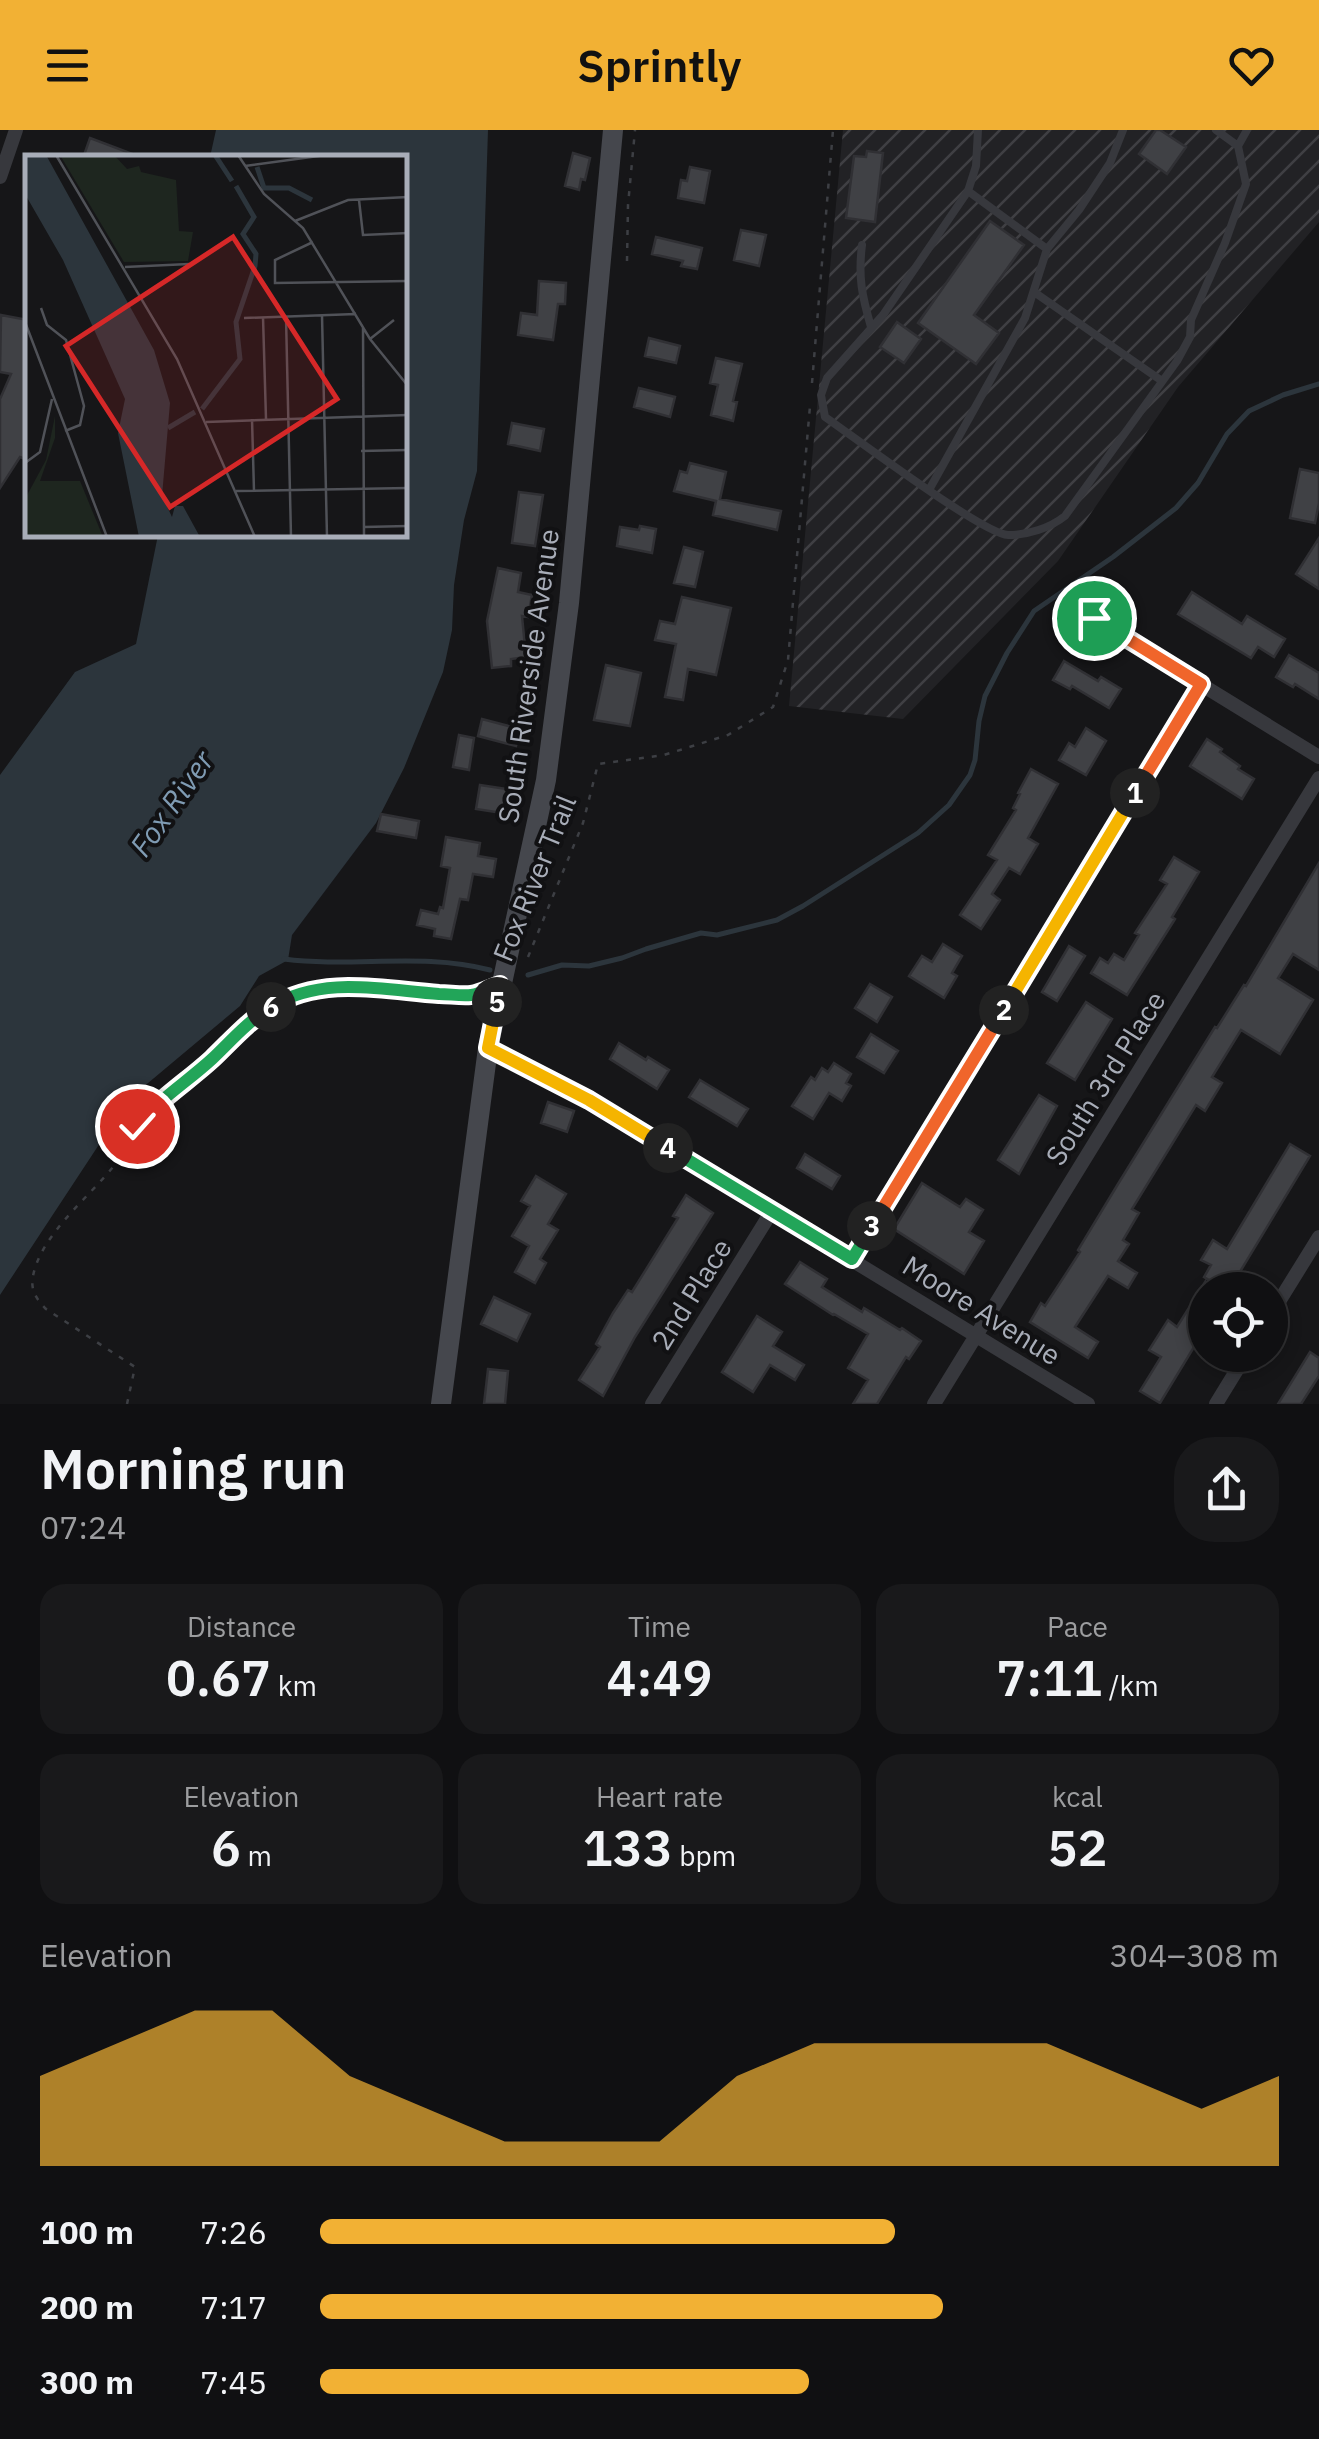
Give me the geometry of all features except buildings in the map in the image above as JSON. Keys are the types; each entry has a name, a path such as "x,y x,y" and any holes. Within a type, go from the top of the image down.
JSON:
{"main road":[{"name":"South Riverside Avenue","path":"441,1404 488,1048 546,780 569,603 613,130"}],"street":[{"path":"0,177 16,130"},
{"path":"1094,618 1319,757"},
{"path":"852,1259 1201,684"},
{"name":"South 3rd Place","path":"934,1404 1319,778"},
{"name":"Moore Avenue","path":"488,1048 589,1100 1088,1404"},
{"name":"2nd Place","path":"652,1404 772,1211"},
{"path":"1288,1287 1319,1237"},
{"path":"1216,1404 1236,1372"}],"lane":[{"path":"978,130 976,166 968,191 883,315 827,378 822,410 825,417 929,490 996,532 1010,535 1050,528 1065,516 1190,338 1191,320 1226,243 1246,184 1238,146 1216,130"},
{"path":"929,490 1026,318 1047,249 1110,163 1123,130"},
{"path":"1238,146 1248,130"},
{"path":"968,191 1047,249"},
{"path":"862,245 859,272 871,328"},
{"path":"1034,292 1162,381"}],"path":[{"path":"627,262 635,130"},
{"path":"811,385 833,130"},
{"name":"Fox River Trail","path":"527,962 583,823 598,764 664,756 728,735 773,706 788,660 810,405"},
{"name":"Fox River Trail","path":"127,1404 136,1367 46,1310 32,1288 33,1275 54,1235 112,1167 150,1109 212,1059 244,1026 286,998 318,989 354,986 472,995 500,985"}],"shaded area":[{"path":"843,130 1319,130 1319,222 1178,387 1058,561 903,719 789,706"}],"water":[{"name":"Fox River","path":"216,130 488,130 477,471 464,520 452,630 443,672 404,768 376,823 292,935 288,960 259,976 240,1006 129,1099 0,1295 0,775 75,672 136,644 157,538 408,538 408,155 210,155"}],"waterway":[{"path":"528,975 562,965 589,966 701,933 717,935 777,920 918,833 949,805 970,775 985,696 1034,611 1176,508 1198,483 1227,434 1249,411 1319,384"},
{"path":"284,959 439,962 490,970"}],"route":[{"path":"137,1126 150,1109 212,1059 244,1026 286,998 329,987 472,995 500,985 488,1048 589,1100 852,1259 1201,684 1094,618"}]}
